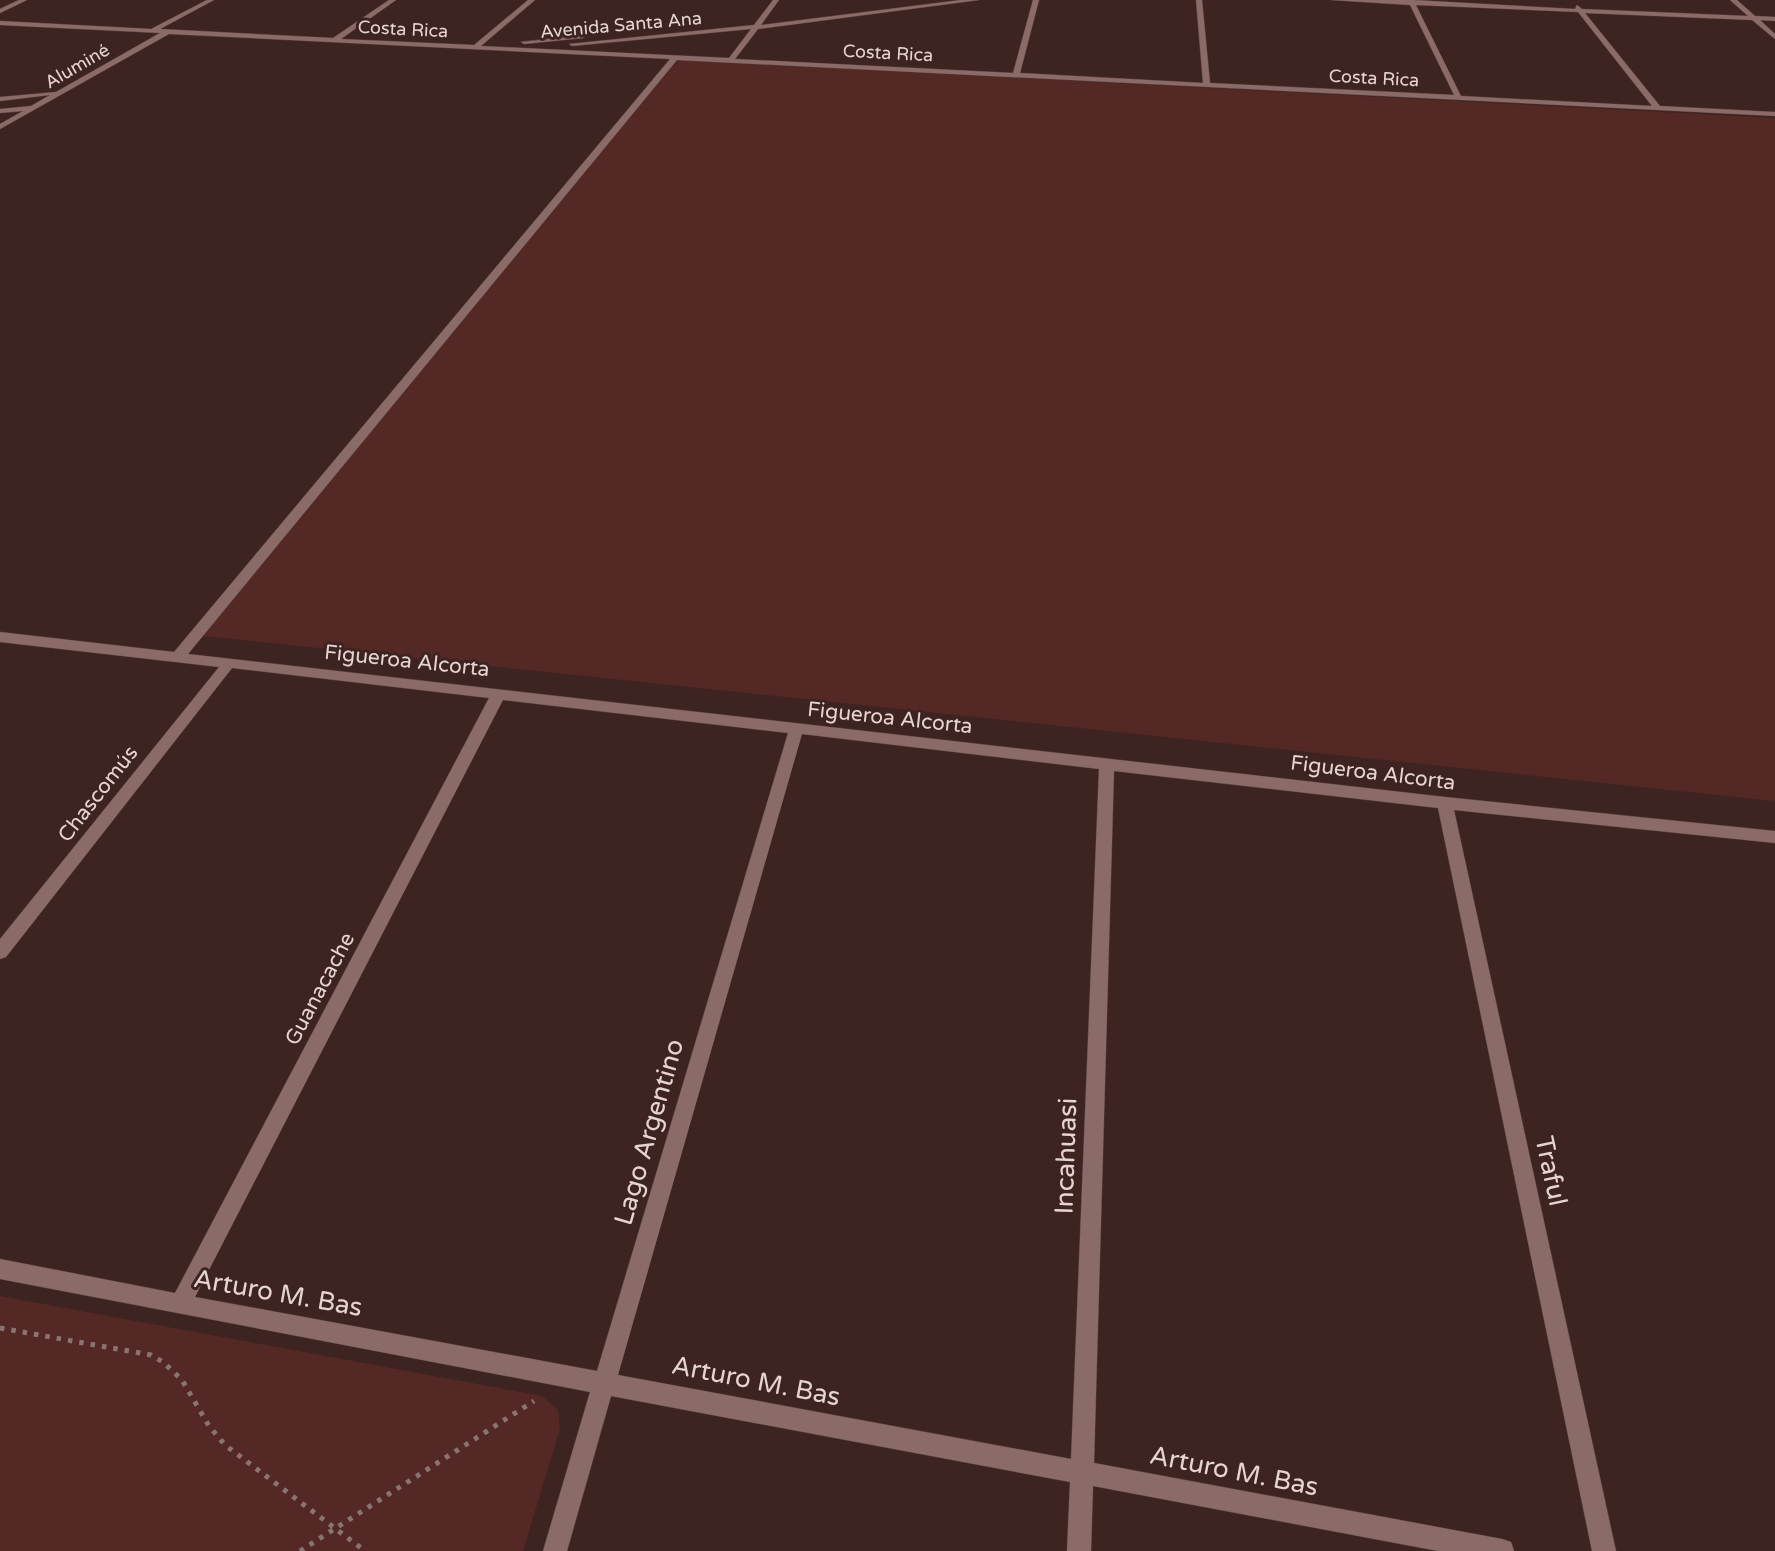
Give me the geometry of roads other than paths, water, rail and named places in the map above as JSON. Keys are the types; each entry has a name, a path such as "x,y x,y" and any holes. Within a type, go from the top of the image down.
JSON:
{"street":[{"path":"0,11 24,0"},
{"path":"152,31 211,0"},
{"path":"335,40 393,0"},
{"path":"476,47 532,0"},
{"path":"731,60 776,0"},
{"path":"871,4 906,0"},
{"name":"Avenida Santa Ana","path":"519,50 756,27 976,0"},
{"path":"1016,75 1036,0"},
{"path":"1199,0 1208,85"},
{"path":"1334,0 1775,19"},
{"path":"1571,0 1658,108"},
{"path":"1733,0 1775,37"},
{"path":"1411,2 1459,98"},
{"path":"752,18 775,16"},
{"name":"Avenida Santa Ana","path":"476,47 717,22"},
{"name":"Costa Rica","path":"0,23 1775,114"},
{"name":"Aluminé","path":"0,127 168,32"},
{"path":"177,657 675,57"},
{"path":"0,99 62,92"},
{"path":"0,111 36,107"},
{"name":"Figueroa Alcorta","path":"0,638 230,662 1445,803 1775,837"},
{"name":"Chascomús","path":"0,952 230,662"},
{"name":"Guanacache","path":"180,1305 499,693"},
{"name":"Lago Argentino","path":"555,1551 796,729"},
{"name":"Incahuasi","path":"1079,1551 1107,763"},
{"name":"Traful","path":"1445,803 1604,1551"},
{"name":"Arturo M. Bas","path":"0,1269 180,1305 1502,1551"}]}
